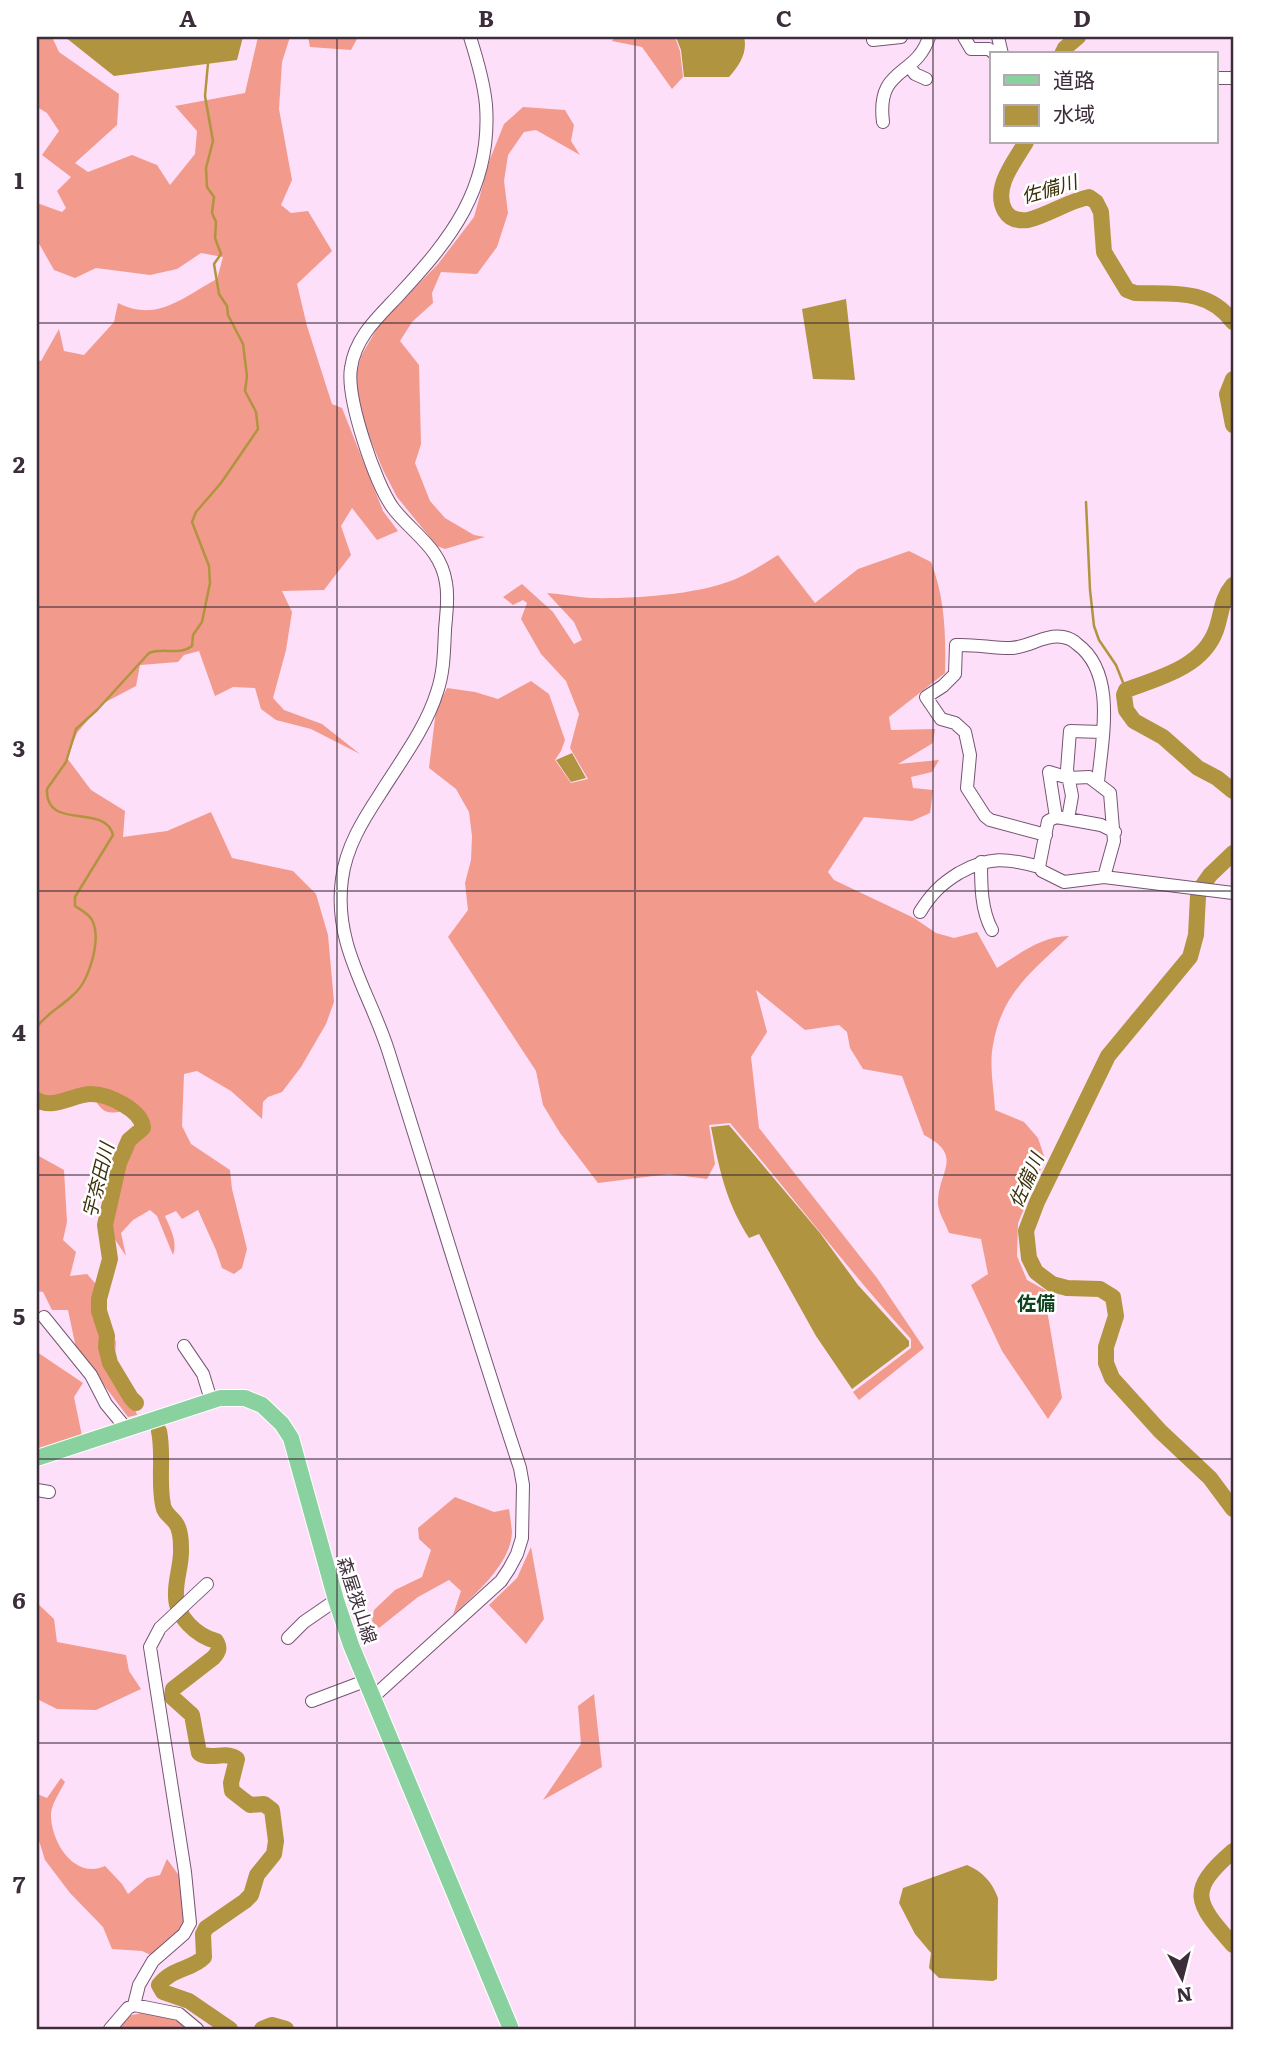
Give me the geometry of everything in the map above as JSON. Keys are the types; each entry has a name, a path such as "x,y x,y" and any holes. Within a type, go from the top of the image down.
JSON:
{"main road":[{"name":"森屋狭山線","path":"37,1458 211,1400 236,1396 253,1401 270,1411 287,1431 296,1450 336,1600 365,1681 511,2029"}],"street":[{"path":"372,1698 501,1581 517,1554 522,1538 523,1485 520,1468 417,1150 388,1051 371,1004 347,951 340,910 342,876 350,846 424,722 437,695 443,663 447,604 445,578 437,556 395,510 382,488 354,409 350,369 360,340 369,326 436,255 455,229 472,195 485,143 486,115 484,89 470,37"},
{"path":"873,40 901,37"},
{"path":"883,122 887,87 892,77 919,57 929,37"},
{"path":"964,37 971,49 989,49 993,52"},
{"path":"909,66 915,74 926,79"},
{"path":"1046,835 990,820 967,788 970,755 965,732 955,723 941,719 926,697 955,674 956,645 1011,648 1061,636 1070,639 1093,658 1103,692 1098,782"},
{"path":"1062,818 1072,796 1067,770 1070,731 1102,732"},
{"path":"1062,818 1049,772 1069,778 1089,777 1110,793 1115,832 1112,854 1104,877"},
{"path":"1039,867 1048,821 1062,818 1101,825 1115,832"},
{"path":"920,912 932,893 949,878 986,860 1015,860 1039,867 1063,882 1104,877 1229,893"},
{"path":"981,862 984,907 992,930"},
{"path":"44,1317 91,1375 106,1404 125,1427"},
{"path":"184,1346 203,1374 211,1400"},
{"path":"134,2005 139,1985 153,1961 184,1934 190,1923 185,1872 150,1647 160,1628 207,1584"},
{"path":"288,1638 304,1622 336,1600"},
{"path":"312,1701 365,1681"},
{"path":"110,2029 128,2008 134,2005 178,2014 197,2029"}],"shaded area":[{"path":"37,37 52,37 59,52 119,94 117,125 75,163 88,172 132,155 157,165 170,185 195,154 197,131 175,106 245,93 258,37 290,37 282,62 279,109 292,180 281,205 291,213 308,211 332,251 297,284 307,326 332,404 342,408 383,511 398,531 377,540 352,508 341,526 351,555 324,590 282,591 292,612 286,650 273,698 284,710 322,724 360,754 311,729 276,720 261,709 255,688 233,687 215,696 199,651 184,655 178,662 140,665 136,686 100,705 77,733 67,758 91,790 125,811 123,837 167,831 211,812 232,858 293,871 316,894 328,935 334,1002 326,1024 301,1067 282,1092 263,1102 262,1119 231,1091 197,1071 184,1074 182,1126 191,1144 230,1170 247,1249 242,1268 234,1274 222,1268 198,1210 182,1219 176,1211 165,1216 174,1240 173,1255 157,1216 150,1210 133,1220 121,1233 126,1256 110,1232 108,1211 117,1163 135,1129 133,1109 108,1112 100,1107 92,1094 59,1108 46,1102 37,1093 37,360 41,361 59,329 64,351 84,355 114,322 118,303 145,310 157,309 181,300 217,279 223,257 201,253 177,269 150,275 96,268 75,278 54,270 37,240 37,203 62,212 66,208 57,191 71,177 42,155 59,131 47,113 37,107"},
{"path":"308,37 358,37 351,50 310,47"},
{"path":"615,37 675,37 680,51 683,77 672,89 642,47 612,41"},
{"path":"523,107 565,110 574,125 571,141 580,155 536,130 524,132 508,155 504,181 508,213 497,247 477,274 441,272 432,293 433,303 412,322 400,341 419,365 421,444 415,463 430,501 445,518 474,535 485,537 445,549 437,546 397,497 367,431 355,381 361,356 379,325 438,264 474,217 490,159 504,124"},
{"path":"909,551 931,562 936,576 944,617 945,673 889,717 891,730 935,729 933,743 898,764 939,760 932,772 911,777 913,788 933,790 930,813 912,821 864,817 828,872 834,880 914,918 936,933 954,938 977,932 997,968 1040,942 1069,936 1012,996 997,1027 991,1061 995,1110 1024,1122 1038,1138 1045,1159 1018,1223 1017,1256 1027,1280 1047,1291 1055,1299 1047,1310 1062,1398 1048,1419 1002,1351 971,1285 988,1274 981,1239 949,1233 940,1213 939,1190 946,1164 943,1150 924,1135 902,1076 863,1069 850,1048 847,1032 839,1025 805,1030 756,990 767,1032 751,1057 759,1128 877,1278 924,1348 859,1400 853,1392 911,1348 911,1339 730,1123 709,1125 715,1164 707,1179 669,1174 598,1183 560,1133 543,1105 536,1071 448,937 468,910 465,883 471,860 472,836 469,812 456,789 429,768 436,710 447,688 498,699 531,681 549,694 565,740 555,760 571,783 588,779 570,748 579,714 566,681 541,654 521,619 527,603 523,600 513,605 503,597 522,584 553,612 574,644 582,640 574,622 547,593 607,598 687,592 740,577 778,555 815,603 858,569"},
{"path":"37,1155 64,1170 67,1222 63,1240 76,1252 70,1276 87,1274 103,1292 105,1318 116,1342 114,1369 131,1397 137,1415 128,1417 76,1348 68,1310 52,1310 43,1292 37,1291"},
{"path":"37,1352 83,1383 74,1397 82,1436 37,1452"},
{"path":"455,1497 494,1512 509,1509 512,1531 506,1555 490,1578 453,1615 461,1591 449,1580 418,1597 379,1628 372,1621 374,1610 395,1590 422,1577 431,1550 419,1539 418,1528"},
{"path":"531,1547 544,1619 526,1644 489,1605 517,1578"},
{"path":"37,1603 54,1619 57,1642 126,1655 129,1671 141,1689 96,1710 57,1709 37,1699"},
{"path":"594,1694 602,1767 543,1800 581,1744 578,1706"},
{"path":"61,1778 65,1782 52,1809 52,1824 59,1846 74,1863 83,1868 105,1866 128,1894 147,1878 160,1875 167,1859 180,1877 187,1924 155,1957 142,1951 112,1949 103,1927 70,1893 45,1860 37,1834 37,1794 47,1798"},
{"path":"150,2011 172,2016 183,2026 181,2029 118,2029 128,2016"}],"water":[{"path":"65,37 243,37 237,60 114,76"},
{"path":"676,37 744,37 745,48 729,77 684,77 681,50"},
{"path":"846,299 855,380 813,379 802,309"},
{"path":"572,753 586,778 571,782 556,760"},
{"path":"729,1125 820,1233 858,1285 909,1341 909,1346 852,1389 816,1336 759,1234 749,1238 734,1211 720,1171 711,1127"},
{"path":"967,1865 986,1878 998,1898 997,1979 993,1981 939,1978 929,1968 931,1953 915,1934 899,1903 903,1888"}],"waterway":[{"name":"佐備川","path":"1063,52 1078,37"},
{"path":"37,1027 79,989 89,971 95,949 95,928 89,916 75,906 75,897 113,835 108,825 99,820 55,810 49,802 47,789 66,762 76,729 149,653 182,650 192,646 193,635 202,622 210,583 209,566 192,522 196,512 221,483 258,429 256,412 245,391 247,376 243,344 219,294 214,264 221,254 215,238 216,222 212,213 214,197 207,187 206,168 213,141 205,96 208,63"},
{"name":"佐備川","path":"1025,144 1011,166 1001,193 1005,211 1009,216 1028,220 1089,197 1096,202 1101,212 1104,252 1127,290 1135,293 1176,294 1201,298 1223,311 1233,322"},
{"name":"佐備川","path":"1233,379 1227,394 1233,425"},
{"path":"1086,502 1094,626 1099,640 1116,665 1126,690"},
{"name":"佐備川","path":"1233,585 1224,601 1210,643 1201,653 1178,669 1126,690 1124,695 1126,710 1134,721 1163,737 1198,768 1233,791"},
{"name":"佐備川","path":"1233,853 1210,875 1198,896 1196,935 1190,957 1108,1056 1037,1202 1026,1231 1029,1258 1036,1272 1052,1284 1067,1288 1100,1289 1113,1297 1116,1316 1106,1347 1106,1363 1112,1378 1160,1431 1210,1478 1233,1509"},
{"name":"宇奈田川","path":"37,1100 50,1103 84,1095 98,1095 123,1104 141,1121 143,1128 129,1140 119,1163 105,1225 110,1259 99,1299 110,1363 136,1403"},
{"name":"宇奈田川","path":"159,1431 163,1505 177,1525 180,1538 177,1604 189,1624 202,1635 216,1641 218,1648 213,1658 173,1689 172,1697 192,1715 199,1753 208,1756 228,1755 237,1759 231,1783 232,1791 250,1805 264,1804 272,1810 276,1841 274,1854 257,1875 251,1895 206,1928 203,1934 204,1957 170,1975 159,1985 163,1992 189,2001 230,2029"},
{"name":"佐備川","path":"1233,1851 1208,1877 1202,1897 1210,1918 1233,1945"},
{"name":"宇奈田川","path":"262,2029 272,2025 286,2029"}],"district":[{"name":"佐備","path":"1036,1302"}]}
